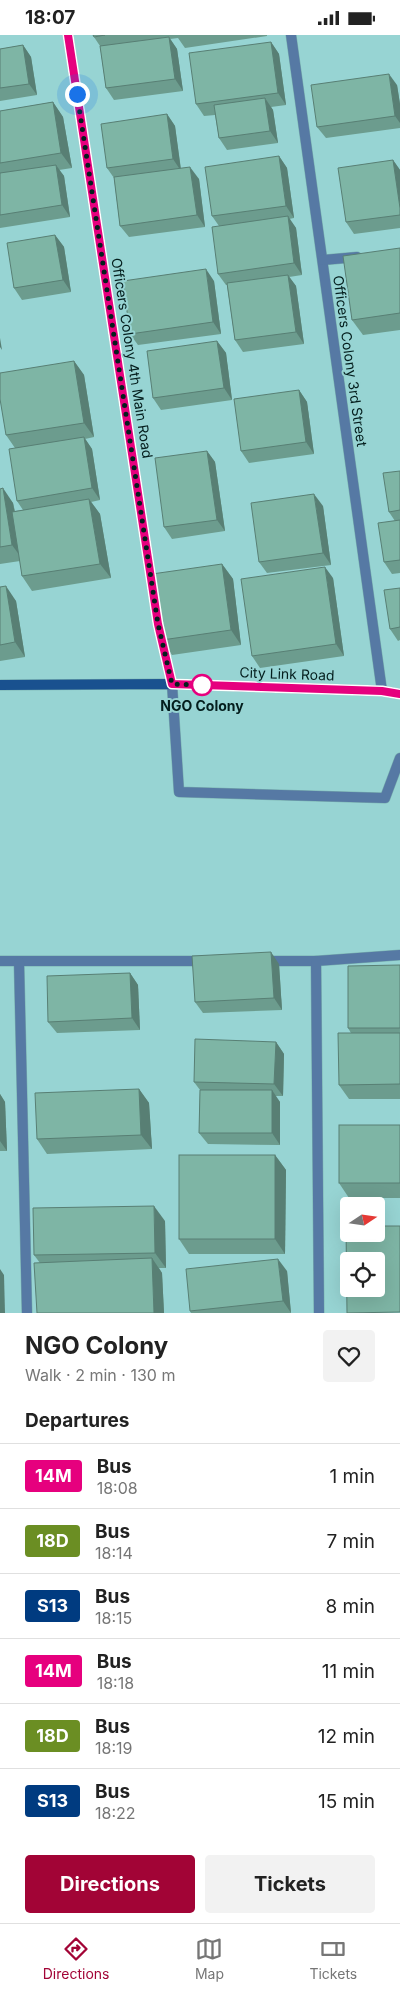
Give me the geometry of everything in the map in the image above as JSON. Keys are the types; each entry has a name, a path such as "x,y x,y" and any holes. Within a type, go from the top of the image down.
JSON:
{"street":[{"name":"Officers Colony 4th Main Road","path":"68,35 158,624 172,684 179,792 385,798 400,758"},
{"name":"Officers Colony 3rd Street","path":"291,35 382,691"},
{"path":"322,260 371,255"},
{"name":"City Link Road","path":"0,685 172,684 382,691 400,694"},
{"path":"256,961 316,961 400,955"},
{"path":"0,961 217,961"},
{"path":"316,961 319,1313"},
{"path":"19,962 27,1313"}],"building":[{"path":"169,37 175,79 106,88 100,46"},
{"path":"271,42 278,93 196,104 189,53"},
{"path":"23,45 29,84 0,88 0,49"},
{"path":"389,74 395,116 317,127 311,85"},
{"path":"265,98 270,131 219,138 214,105"},
{"path":"53,102 61,153 0,163 0,111"},
{"path":"167,114 173,159 107,168 101,124"},
{"path":"279,156 286,206 212,216 205,167"},
{"path":"393,160 400,215 346,222 338,168"},
{"path":"56,165 62,205 0,215 0,173"},
{"path":"190,167 197,215 120,226 114,177"},
{"path":"288,216 294,263 218,274 212,227"},
{"path":"55,235 63,280 14,288 7,243"},
{"path":"400,248 400,313 352,320 343,256"},
{"path":"206,269 213,322 130,334 123,281"},
{"path":"288,275 296,332 235,340 227,283"},
{"path":"217,341 224,388 153,398 147,351"},
{"path":"74,361 84,423 6,435 0,399 0,373"},
{"path":"299,390 306,442 241,451 234,399"},
{"path":"84,437 92,488 17,501 9,449"},
{"path":"207,451 217,520 164,527 155,458"},
{"path":"400,471 400,510 389,512 383,473"},
{"path":"3,488 12,545 0,547 0,489"},
{"path":"314,494 323,553 259,562 251,503"},
{"path":"89,499 100,564 22,576 12,512"},
{"path":"400,520 400,560 384,562 378,523"},
{"path":"222,564 231,630 162,640 152,574"},
{"path":"325,567 336,644 252,656 241,579"},
{"path":"6,586 15,642 0,645 0,587"},
{"path":"400,588 400,627 390,629 384,590"},
{"path":"271,952 274,998 195,1002 192,956"},
{"path":"400,965 400,1028 348,1028 348,966"},
{"path":"130,973 132,1018 48,1022 47,976"},
{"path":"338,1033 400,1033 400,1084 339,1085"},
{"path":"195,1039 276,1042 274,1084 194,1082"},
{"path":"139,1089 141,1135 37,1139 35,1093"},
{"path":"200,1090 272,1090 272,1133 199,1133"},
{"path":"339,1125 400,1125 400,1183 339,1183"},
{"path":"179,1155 275,1155 275,1239 179,1239"},
{"path":"154,1206 155,1253 34,1255 33,1208"},
{"path":"385,1226 400,1226 400,1312 347,1313 347,1297 385,1297 385,1252 346,1252 346,1243 385,1243"},
{"path":"152,1258 154,1313 37,1313 34,1263"},
{"path":"278,1259 283,1301 190,1311 186,1269"}],"bus line":[{"name":"14M","path":"68,35 158,624 172,684 382,691 400,694"}],"place":[{"name":"NGO Colony","path":"202,685"}],"route":[{"path":"77,94 158,624 172,684 202,685"}]}
